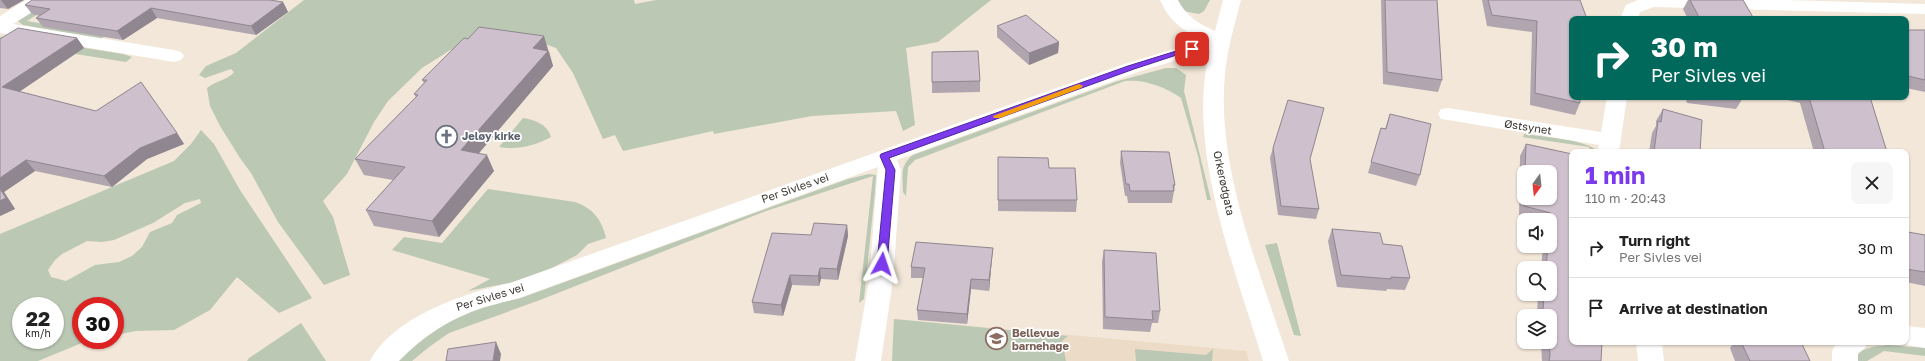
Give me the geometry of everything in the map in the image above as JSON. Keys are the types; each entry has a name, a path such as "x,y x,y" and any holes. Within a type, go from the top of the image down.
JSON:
{"street":[{"path":"0,24 39,0"},
{"path":"1169,0 1177,17 1190,27 1222,40"},
{"name":"Orkerødgata","path":"1232,0 1222,40 1216,74 1214,104 1217,156 1228,208 1276,361"},
{"path":"1630,16 1632,9 1640,5 1654,2 1925,9"},
{"path":"0,27 174,56"},
{"name":"Per Sivles vei","path":"383,361 406,337 444,312 486,296 513,291 1131,68 1222,40"},
{"name":"Østsynet","path":"1448,114 1608,146 1616,100"},
{"path":"868,361 881,280 890,170 884,156"},
{"path":"1909,336 1925,338"},
{"path":"1649,345 1651,361"},
{"path":"1845,361 1844,351 1850,345"}],"shaded area":[{"name":"Bellevue barnehage","path":"894,319 1246,351 1249,361 892,361"}],"green space":[{"path":"51,0 60,0 27,21 106,35 101,39 23,25 18,21"},
{"path":"304,0 634,0 635,4 656,0 991,0 938,42 906,48 915,125 903,131 896,111 812,116 714,134 713,131 623,151 615,135 603,139 573,73 556,48 523,36 471,39 422,68 388,101 374,122 347,174 323,201 333,217 350,275 324,285 278,222 251,173 220,126 210,106 207,88 228,77 234,72 231,69 205,78 199,75 206,66 236,53"},
{"path":"1177,0 1210,0 1204,11 1199,14 1183,11"},
{"path":"9,36 123,54 132,57 126,62 0,42 0,37"},
{"path":"1166,68 1176,68 1186,75 1184,91 1211,200 1207,200 1198,156 1181,98 1162,87 1140,81 1125,81 915,160 908,167 906,196 903,192 902,176 904,167 913,155 1118,81"},
{"path":"523,118 540,123 547,129 551,137 539,143 520,148 499,147"},
{"path":"201,130 214,144 240,190 312,298 279,313 237,277 210,310 174,330 136,331 124,333 124,297 72,297 72,347 38,361 0,361 0,234 174,161 191,144","holes":["200,199 201,203 177,215 172,223 150,232 142,247 132,256 119,262 95,265 66,281 51,277 48,270 55,260 62,254 87,241 102,242 114,240 153,223 185,203"]},
{"path":"1524,134 1551,137 1585,144 1594,149 1589,149 1589,147 1523,137"},
{"path":"869,174 876,175 875,191 864,299 859,303 873,176 766,211 540,300 449,333 412,361 394,361 402,352 457,314 489,304 518,299 848,179"},
{"path":"488,189 575,202 592,211 599,220 606,238 588,244 577,255 548,270 514,282 468,291 490,279 392,250 404,237 442,243"},
{"path":"1277,243 1301,336 1294,335 1265,245"},
{"name":"Bellevue barnehage","path":"894,319 1068,336 1062,341 1066,361 892,361"},
{"path":"301,323 326,361 247,361 249,358"},
{"path":"1888,345 1925,348 1925,356 1884,351 1867,361 1856,361 1860,352 1868,348"},
{"path":"1135,349 1206,355 1213,349 1212,361 1136,361"}],"building":[{"path":"32,0 270,0 283,2 251,26 151,8 117,31 36,18 50,9 25,5"},
{"path":"1385,0 1437,0 1442,80 1387,72"},
{"path":"1488,0 1580,0 1586,16 1569,16 1569,100 1580,100 1580,103 1535,93 1537,21 1492,15"},
{"path":"1690,0 1743,0 1752,16 1698,16"},
{"path":"1026,15 1059,42 1029,53 997,26"},
{"name":"Jeløy kirke","path":"479,27 544,36 533,48 548,51 461,150 487,155 432,221 366,210 405,167 355,159 418,95 414,94 427,80 422,80 464,38 468,39"},
{"path":"18,28 77,38 2,87 96,111 141,82 177,133 140,148 104,176 26,160 0,178 0,39"},
{"path":"1909,30 1925,30 1925,80 1909,76"},
{"path":"978,51 980,81 932,82 932,52"},
{"path":"1288,100 1324,108 1310,159 1319,209 1281,206 1273,148"},
{"path":"1810,100 1871,100 1886,149 1824,149"},
{"path":"1663,109 1702,120 1700,149 1654,149 1658,121 1661,122"},
{"path":"1390,114 1431,124 1420,175 1371,162 1381,128 1386,129"},
{"path":"1526,144 1569,153 1569,345 1602,345 1601,361 1549,361 1550,349 1557,349 1557,309 1543,309 1544,301 1557,301 1557,261 1547,261 1547,253 1557,253 1557,213 1551,213 1524,206 1557,205 1557,165 1525,165"},
{"path":"1121,151 1169,152 1175,185 1173,185 1174,191 1130,191 1129,184 1126,184"},
{"path":"998,157 1048,158 1049,168 1075,168 1077,200 998,200"},
{"path":"0,189 6,198 0,201"},
{"path":"814,223 847,225 837,269 820,268 818,276 790,275 781,305 752,302 772,233 811,235"},
{"path":"1332,229 1380,233 1383,244 1402,246 1410,278 1391,277 1391,279 1341,275"},
{"path":"1909,232 1925,235 1925,272 1909,269"},
{"path":"916,242 993,248 989,280 971,279 967,314 917,310 925,268 911,267"},
{"path":"1104,250 1156,253 1160,311 1152,311 1153,320 1105,317"},
{"path":"496,342 493,361 446,361 448,349"},
{"path":"1742,345 1802,345 1810,361 1750,361"}],"slow traffic":[{"path":"997,116 1079,86"}],"place":[{"name":"Jeløy kirke","path":"447,136"},
{"name":"Bellevue barnehage","path":"997,339"}],"route":[{"path":"882,264 890,170 884,156 1131,68 1192,49"}]}
